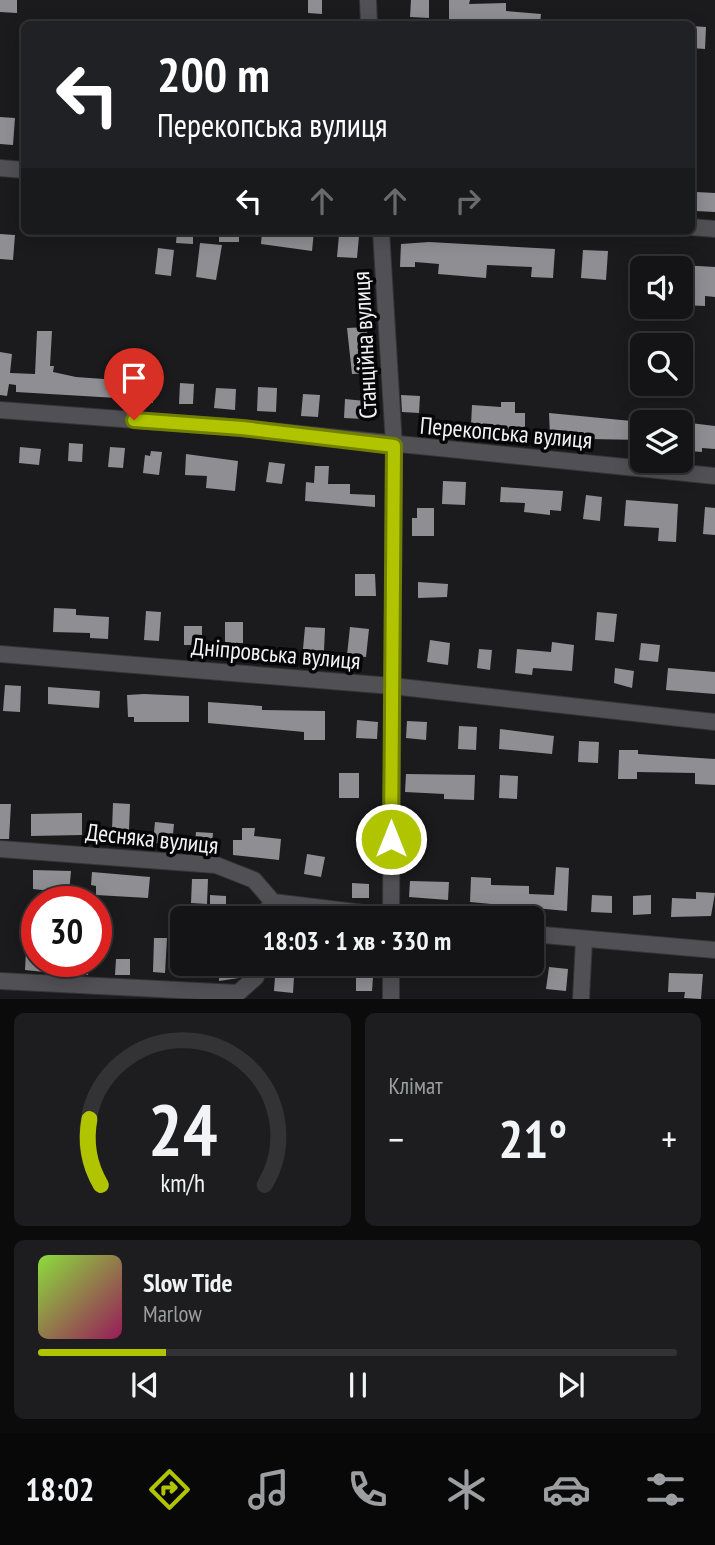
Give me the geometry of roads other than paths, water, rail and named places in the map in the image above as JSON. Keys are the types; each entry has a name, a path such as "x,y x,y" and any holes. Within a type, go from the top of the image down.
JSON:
{"street":[{"path":"368,0 369,21"},
{"path":"0,168 21,170"},
{"path":"695,228 715,229"},
{"name":"Станційна вулиця","path":"382,235 394,446 391,906"},
{"name":"Перекопська вулиця","path":"0,410 242,428 394,446 715,475"},
{"name":"Дніпровська вулиця","path":"0,653 391,686 715,722"},
{"name":"Десняка вулиця","path":"0,849 216,865 254,880 273,902"},
{"path":"270,906 273,902 304,906"},
{"path":"544,935 715,950"},
{"path":"581,999 584,940"},
{"path":"0,981 237,993 256,976"},
{"path":"391,976 391,999"}]}
